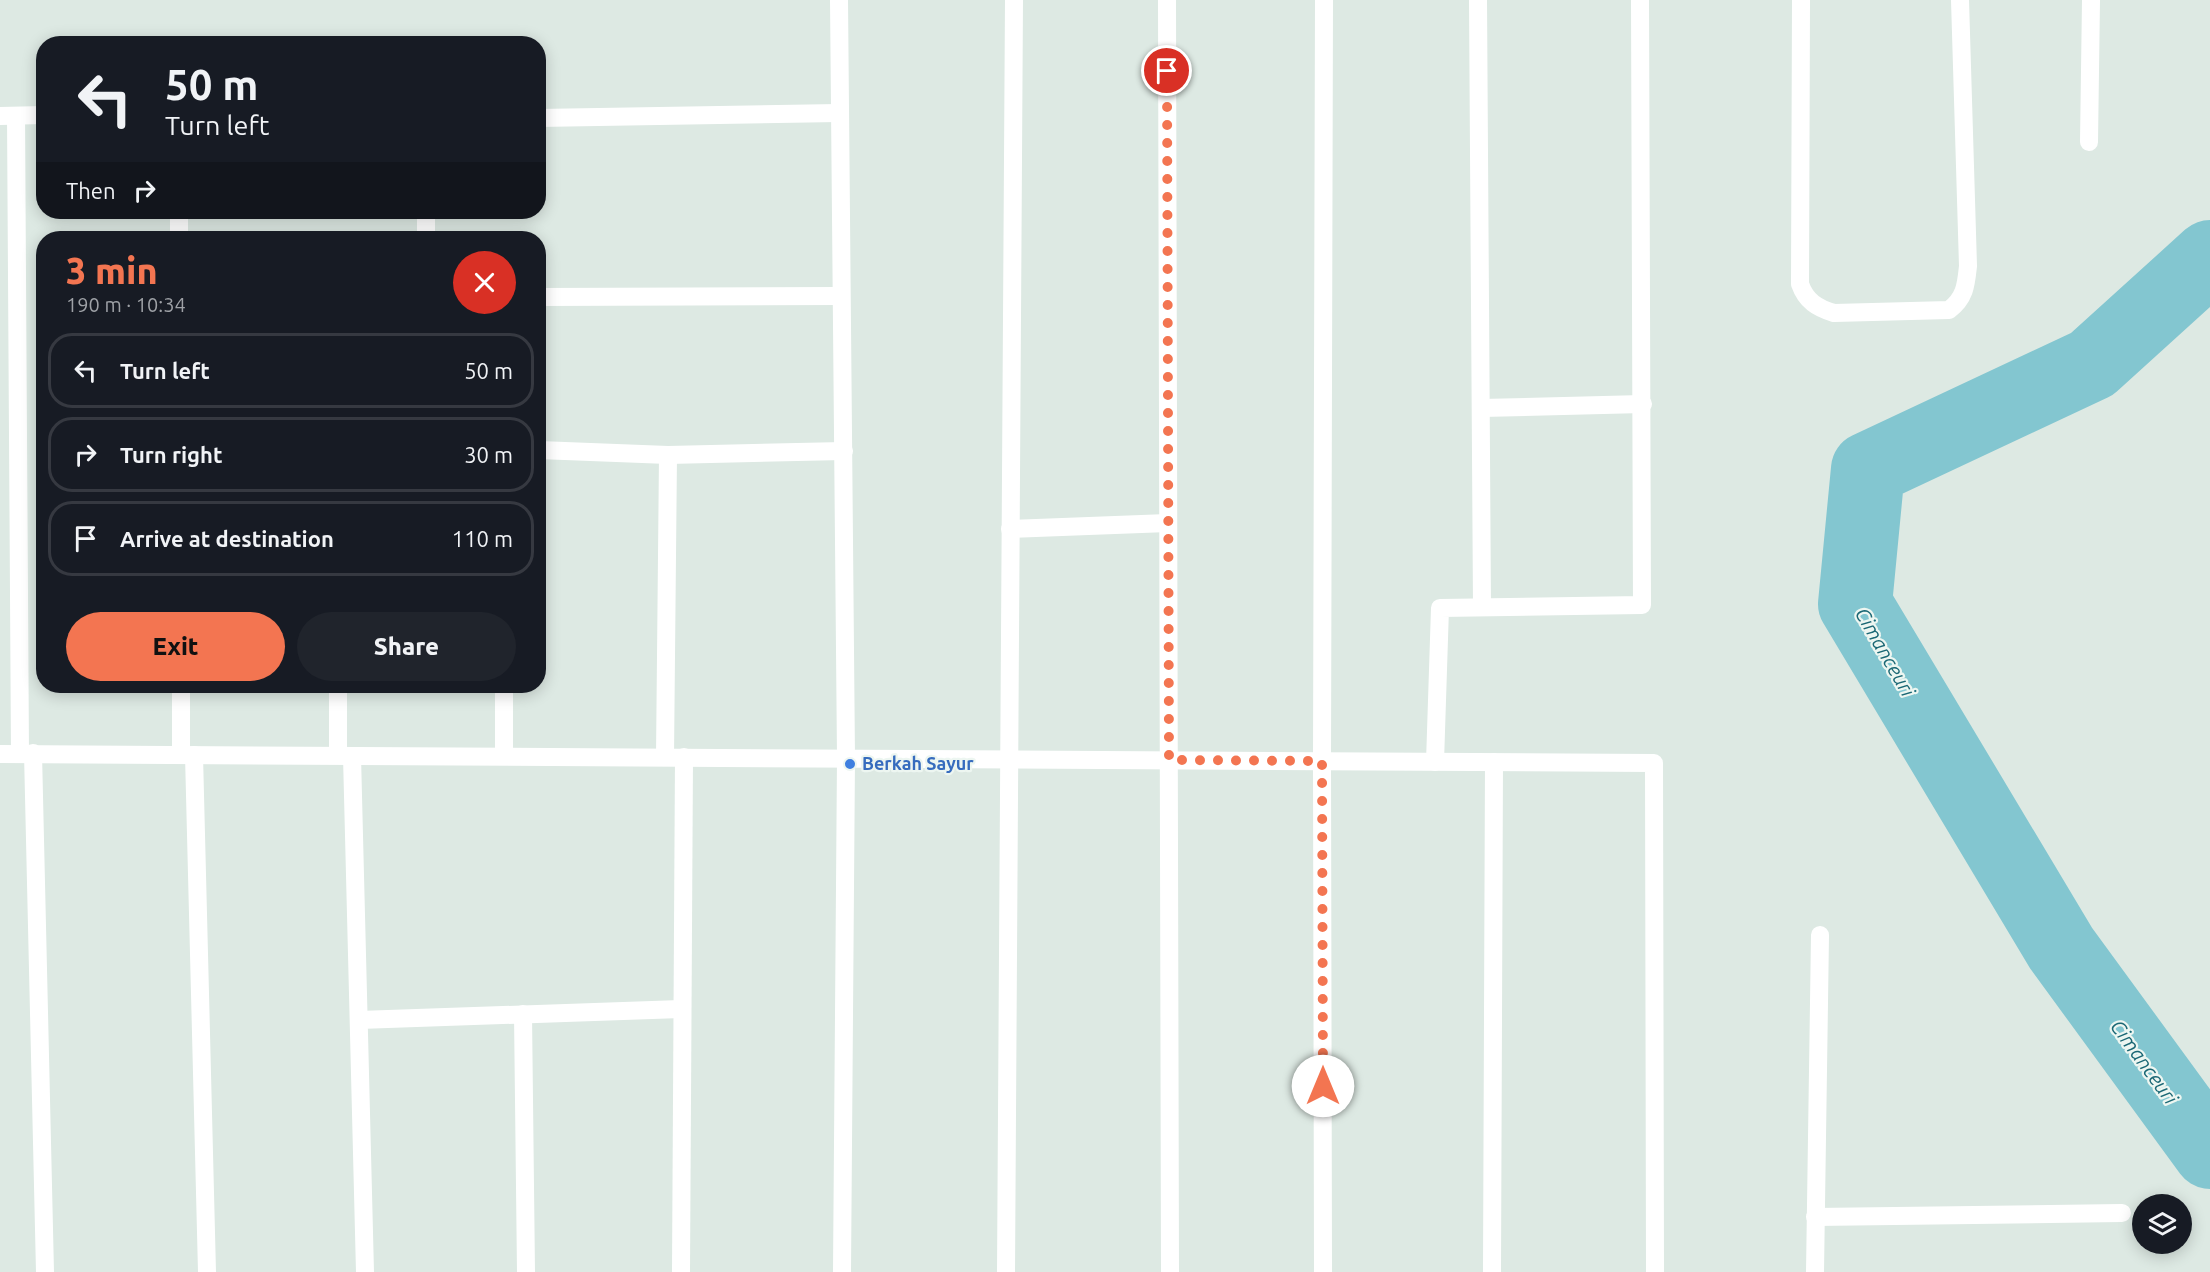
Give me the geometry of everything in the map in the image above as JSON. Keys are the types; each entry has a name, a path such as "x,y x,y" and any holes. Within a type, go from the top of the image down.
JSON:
{"street":[{"path":"839,0 838,113 844,451 846,758 842,1272"},
{"path":"1006,1272 1014,0"},
{"path":"1167,0 1170,1272"},
{"path":"1323,1272 1324,0"},
{"path":"1478,0 1482,607"},
{"path":"1435,762 1440,608 1642,605 1640,0"},
{"path":"1801,0 1800,284 1804,295 1812,302 1834,313 1949,310 1960,302 1966,288 1968,266 1960,0"},
{"path":"2089,142 2091,0"},
{"path":"546,118 838,113"},
{"path":"36,115 8,116 26,754 45,1272"},
{"path":"546,297 840,296"},
{"path":"1481,408 1643,404"},
{"path":"546,450 668,455 844,451"},
{"path":"665,757 668,455"},
{"path":"1010,529 1168,523"},
{"path":"182,693 188,754 207,1272"},
{"path":"339,693 345,755 359,1020 365,1272"},
{"path":"504,693 504,756"},
{"path":"0,753 1654,763 1655,1272"},
{"path":"681,1272 684,757"},
{"path":"1492,1272 1494,762"},
{"path":"1815,1272 1820,935"},
{"path":"359,1020 681,1009"},
{"path":"523,1014 526,1272"},
{"path":"1815,1216 2122,1213"}],"waterway":[{"name":"Cimanceuri","path":"2210,257 2092,364 1868,469 1855,604 2061,948 2210,1152"}],"place":[{"name":"Berkah Sayur","path":"850,764"}],"route":[{"path":"1167,71 1169,760 1322,761 1323,1086"}]}
